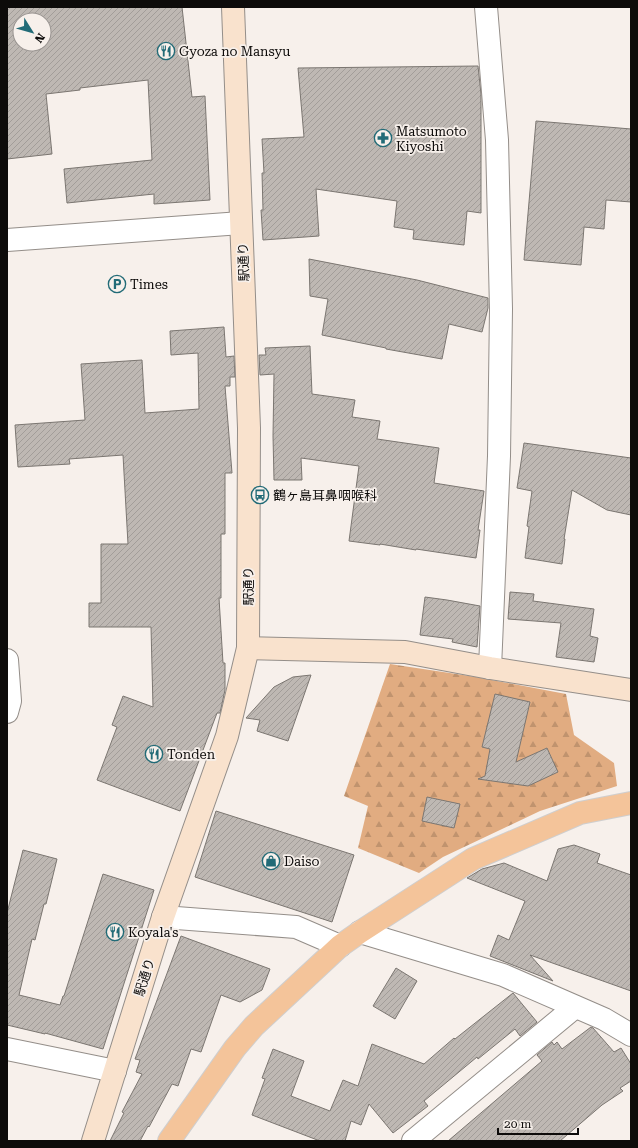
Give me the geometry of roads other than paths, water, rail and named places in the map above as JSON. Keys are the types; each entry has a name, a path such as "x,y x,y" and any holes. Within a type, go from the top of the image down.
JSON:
{"main road":[{"path":"169,1141 235,1048 254,1026 340,946 473,859 580,813 631,803"}],"street":[{"name":"駅通り","path":"93,1141 162,917 227,736 248,648 249,428 233,7"},
{"path":"486,7 497,140 501,309 499,456 490,668"},
{"path":"7,240 241,223"},
{"path":"248,648 405,652 490,668 631,690"},
{"path":"7,660 10,701 7,712"},
{"path":"162,917 296,927 340,946"},
{"path":"360,932 503,975 604,1020 631,1035"},
{"path":"413,1141 574,1006"},
{"path":"7,1049 115,1071"}],"place":[{"name":"Gyoza no Mansyu","path":"166,51"},
{"name":"Matsumoto Kiyoshi","path":"383,138"},
{"name":"Times","path":"117,284"},
{"name":"鶴ヶ島耳鼻咽喉科","path":"260,495"},
{"name":"Tonden","path":"154,754"},
{"name":"Daiso","path":"271,861"},
{"name":"Koyala's","path":"115,932"}]}
